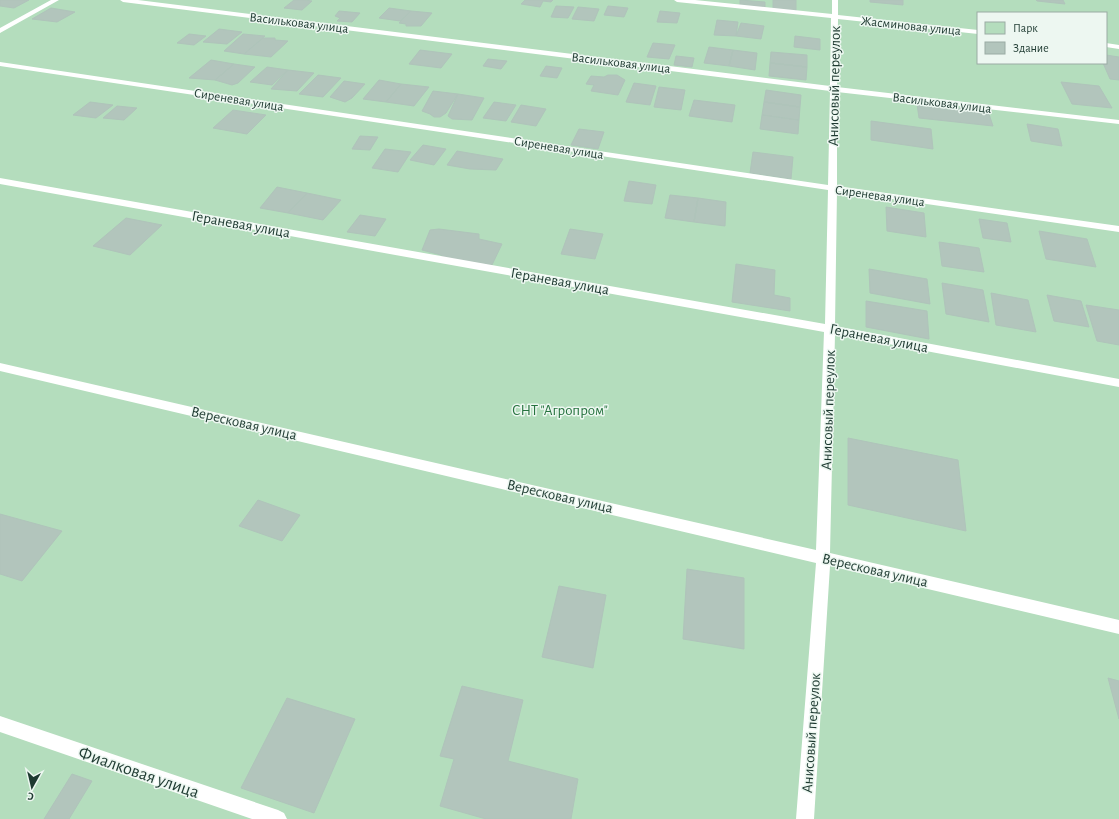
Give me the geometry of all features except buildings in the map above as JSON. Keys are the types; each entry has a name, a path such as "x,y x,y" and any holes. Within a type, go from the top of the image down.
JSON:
{"lane":[{"path":"0,32 56,0"},
{"name":"Васильковая улица","path":"123,0 834,89 1119,122"},
{"name":"Жасминовая улица","path":"677,0 977,32"},
{"name":"Анисовый переулок","path":"805,819 823,558 830,329 835,0"},
{"path":"1107,45 1119,47"},
{"name":"Сиреневая улица","path":"0,64 832,188 1119,229"},
{"name":"Гераневая улица","path":"0,181 830,329 1119,383"},
{"name":"Вересковая улица","path":"0,367 1119,626"},
{"name":"Фиалковая улица","path":"0,724 278,819"}],"green space":[{"name":"СНТ \"Агропром\"","path":"0,0 1119,0 1119,819 0,819"}]}
